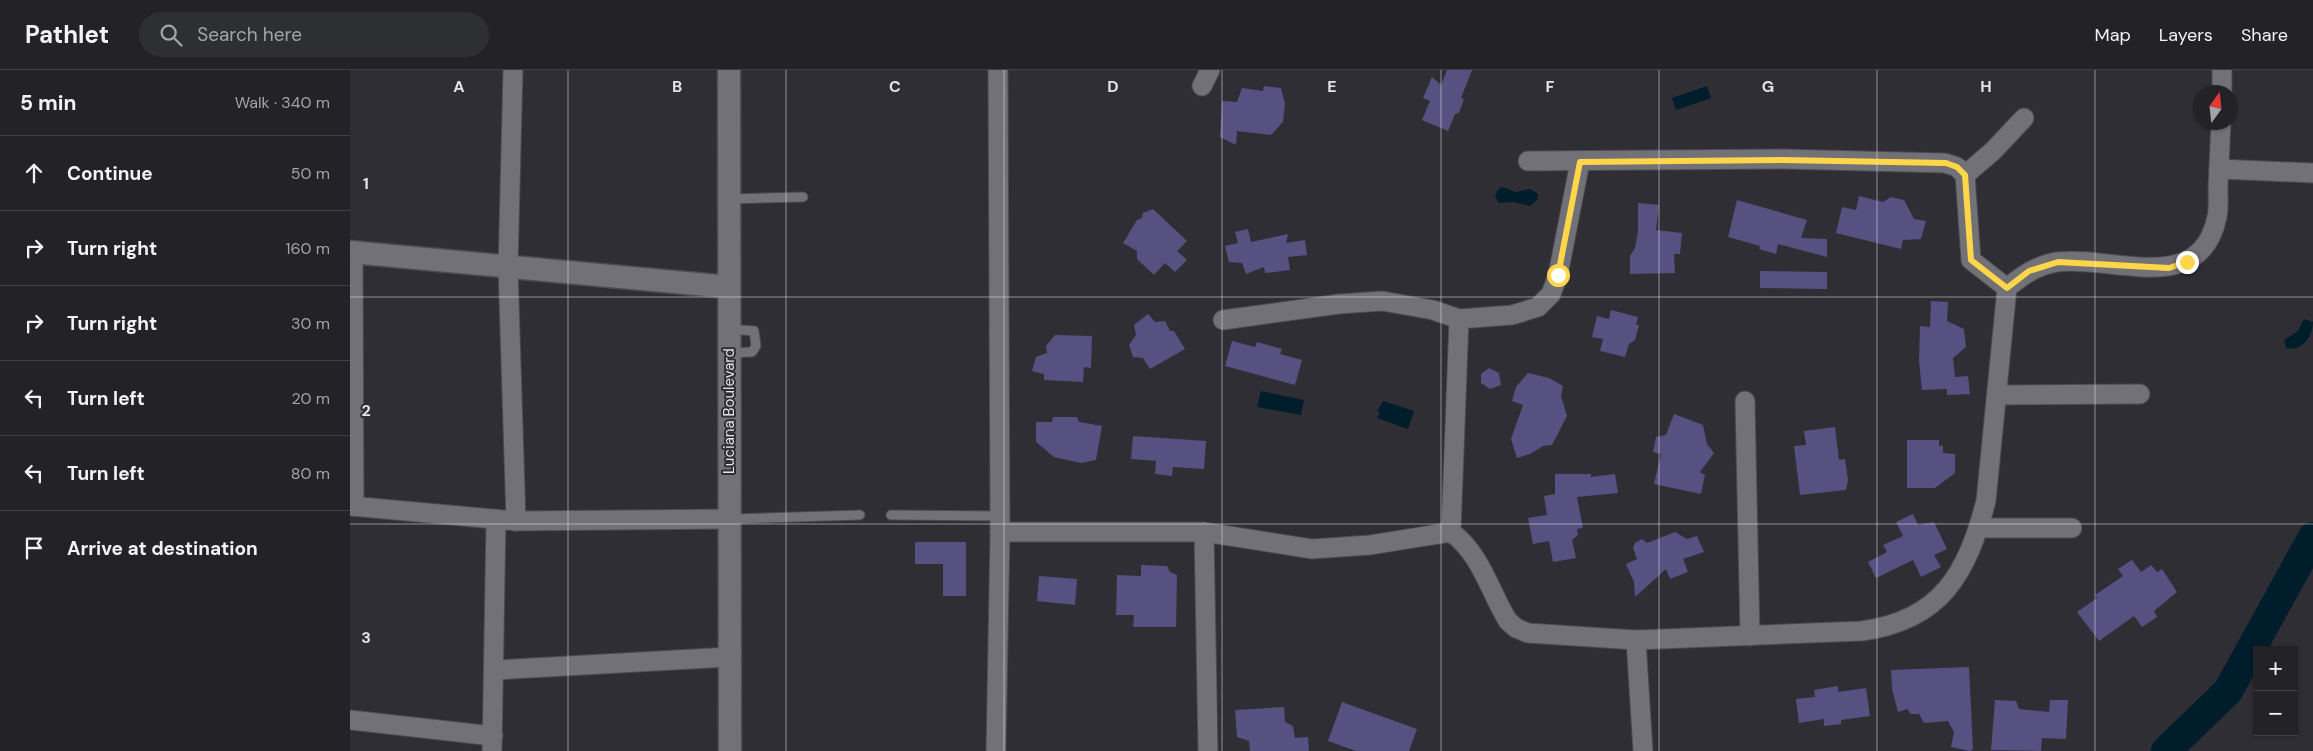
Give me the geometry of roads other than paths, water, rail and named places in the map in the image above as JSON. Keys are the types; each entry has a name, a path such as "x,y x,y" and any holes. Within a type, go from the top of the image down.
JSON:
{"street":[{"path":"513,70 508,268 516,521"},
{"name":"Luciana Boulevard","path":"729,70 730,751"},
{"path":"996,751 1000,524 998,70"},
{"path":"2222,70 2222,85"},
{"path":"1965,175 1994,151 2024,118"},
{"path":"1451,532 1471,550 1508,621 1516,628 1528,633 1548,636 1636,640 1750,636 1862,631 1895,625 1912,618 1935,602 1946,590 1967,558 1979,528 1986,501 2007,288 2029,271 2058,262 2169,268 2187,262 2201,251 2212,233 2217,216 2220,130"},
{"path":"1528,161 1782,160 1946,163 1957,167 1965,175 1971,260 2007,288"},
{"path":"1223,320 1339,304 1382,302 1433,310 1459,320 1512,315 1538,307 1546,302 1558,275 1580,162"},
{"path":"2219,169 2313,173"},
{"path":"729,287 352,253 352,506 516,521 729,519"},
{"path":"1451,532 1459,320"},
{"path":"1997,395 2140,394"},
{"path":"1745,401 1750,636"},
{"path":"350,720 493,744 496,519"},
{"path":"1000,524 1204,532 1312,549 1370,545 1451,532"},
{"path":"1979,528 2072,528"},
{"path":"1204,532 1208,751"},
{"path":"1636,640 1643,751"},
{"path":"495,670 729,657"}],"lane":[{"path":"729,199 803,197"},
{"path":"729,519 860,514"},
{"path":"891,515 1000,524"}],"water":[{"path":"1707,86 1711,98 1676,110 1672,98"},
{"path":"1502,187 1516,192 1530,189 1538,194 1538,199 1530,206 1513,202 1499,203 1495,196"},
{"path":"2304,319 2313,322 2309,337 2297,348 2286,348 2284,340 2298,331"},
{"path":"1261,391 1304,400 1301,415 1257,407"},
{"path":"1383,401 1414,411 1408,429 1377,418 1380,412 1377,411"}],"waterway":[{"path":"2166,751 2228,691 2313,537"}]}
